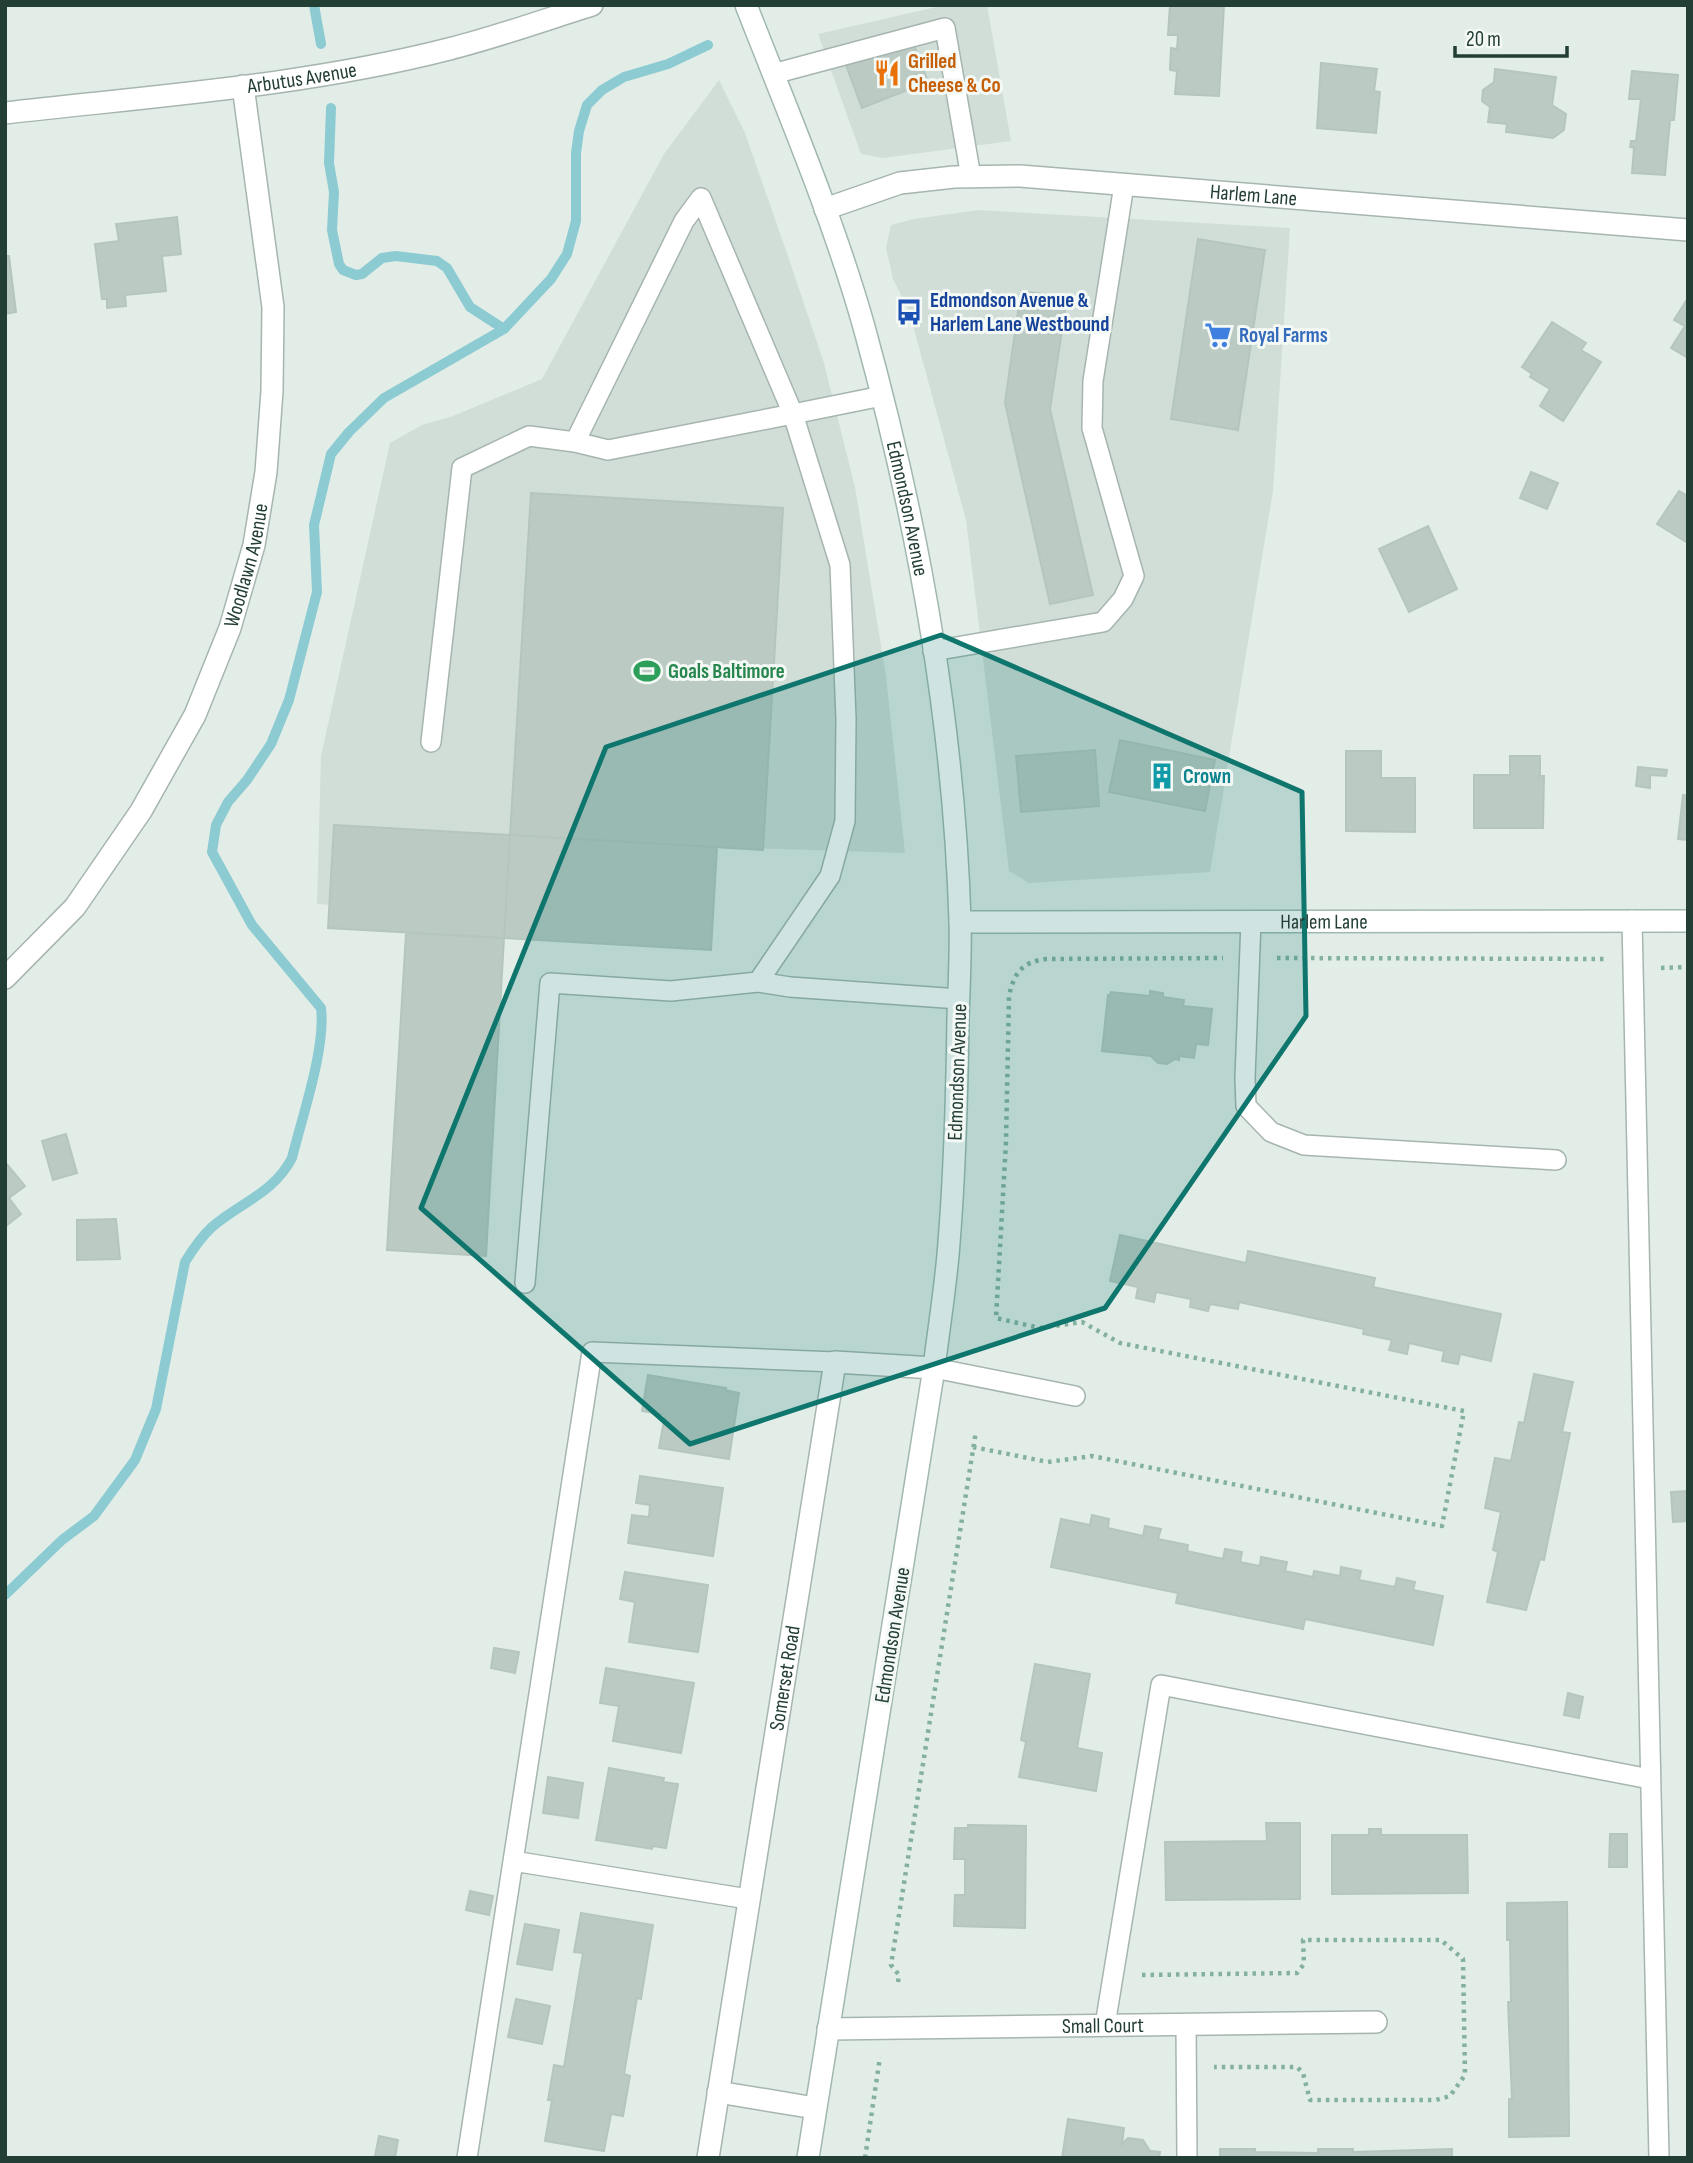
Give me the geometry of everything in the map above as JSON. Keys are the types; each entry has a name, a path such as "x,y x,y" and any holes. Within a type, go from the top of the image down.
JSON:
{"street":[{"name":"Arbutus Avenue","path":"5,113 243,86 348,69 449,49 592,5"},
{"name":"Edmondson Avenue","path":"746,5 825,209 863,324 882,396 919,559 933,652 952,796 960,922 957,1107 949,1245 934,1368 808,2158"},
{"name":"Woodlawn Avenue","path":"5,978 75,907 141,811 195,715 230,628 254,545 266,472 272,391 273,307 243,86"},
{"name":"Harlem Lane","path":"825,209 900,183 1020,176 1688,230"},
{"name":"Harlem Lane","path":"960,922 1688,921"},
{"path":"835,1362 934,1368"},
{"name":"Somerset Road","path":"708,2158 835,1362"},
{"name":"Small Court","path":"828,2029 1376,2022"},
{"path":"718,2092 816,2108"}],"lane":[{"path":"773,74 945,29 971,177"},
{"path":"933,652 1102,622 1123,599 1134,576 1092,428 1093,381 1124,184"},
{"path":"575,442 684,221 701,198 793,414 840,565 846,719 845,821 830,876 758,982"},
{"path":"431,742 462,468 529,436 575,442 608,450 882,396"},
{"path":"1632,920 1659,2158"},
{"path":"1251,921 1246,1106 1271,1132 1304,1145 1556,1160"},
{"path":"525,1283 550,983 671,991 758,982 790,988 959,999"},
{"path":"467,2158 593,1352 835,1362"},
{"path":"934,1368 1075,1396"},
{"path":"1105,2025 1161,1685 1650,1779"},
{"path":"513,1861 748,1899"},
{"path":"1186,2024 1187,2158"}],"path":[{"path":"973,1447 1048,1462 1092,1456 1442,1527 1464,1411 1120,1343 1082,1322 1040,1328 996,1318 1006,1142 1009,996 1017,973 1024,965 1046,959 1633,959"},
{"path":"898,1982 899,1975 891,1965 976,1431"},
{"path":"1114,1974 1297,1973 1304,1964 1303,1940 1441,1940 1463,1959 1465,2075 1450,2096 1436,2100 1310,2100 1303,2073 1297,2067 1186,2068"},
{"path":"865,2158 880,2057"}],"highlighted area":[{"path":"941,635 1302,792 1306,1016 1105,1308 690,1444 421,1208 606,747"}],"shaded area":[{"path":"945,5 987,5 1011,141 883,158 861,154 818,34"},
{"path":"719,80 745,133 824,363 855,487 886,676 905,853 718,847 708,928 317,904 321,756 390,443 422,425 453,416 542,379 664,154"},
{"path":"979,210 1290,228 1273,491 1210,872 1029,883 1009,871 966,520 909,311 893,279 886,248 891,225"}],"building":[{"path":"1170,5 1224,5 1219,96 1175,94 1177,71 1170,70 1171,48 1177,49 1178,35 1168,35"},
{"name":"Grilled Cheese & Co","path":"912,39 928,82 862,108 846,65"},
{"path":"1321,63 1377,69 1374,91 1380,92 1376,133 1317,128"},
{"path":"1495,69 1556,77 1552,105 1566,114 1564,130 1553,138 1506,132 1507,124 1488,122 1490,107 1482,101 1483,90 1494,82"},
{"path":"1632,71 1678,75 1674,120 1670,120 1665,175 1632,173 1634,148 1630,147 1631,141 1636,141 1641,99 1629,99"},
{"path":"177,217 181,254 162,256 166,291 125,295 126,306 107,308 107,299 102,299 95,244 119,241 116,224"},
{"name":"Royal Farms","path":"1198,239 1265,250 1238,430 1171,419"},
{"path":"5,256 9,256 16,312 5,314"},
{"path":"1021,291 1067,297 1050,409 1093,595 1050,604 1005,403"},
{"path":"1688,298 1688,358 1671,348 1685,326 1674,320"},
{"path":"1552,322 1586,343 1581,350 1601,362 1563,421 1540,406 1550,389 1530,377 1532,374 1522,367"},
{"path":"1531,472 1558,483 1547,509 1520,498"},
{"path":"1679,491 1688,496 1688,543 1657,524"},
{"name":"Goals Baltimore","path":"531,493 783,508 763,850 510,835"},
{"path":"1428,526 1457,589 1409,612 1379,549"},
{"name":"Crown","path":"1120,740 1215,760 1205,811 1109,792"},
{"path":"1095,750 1099,806 1021,812 1016,756"},
{"path":"1346,751 1381,751 1381,778 1415,778 1415,832 1346,831"},
{"path":"1510,756 1540,756 1540,776 1544,776 1543,828 1474,828 1474,775 1510,775"},
{"path":"1638,767 1667,770 1666,776 1650,775 1650,788 1636,786"},
{"path":"1683,795 1688,796 1688,840 1678,839"},
{"path":"334,825 510,835 504,938 328,928"},
{"path":"510,835 717,847 711,950 504,938"},
{"path":"406,933 504,938 486,1256 387,1250"},
{"path":"1150,991 1163,993 1163,997 1184,1000 1183,1006 1212,1009 1208,1045 1196,1044 1194,1058 1179,1056 1179,1060 1175,1059 1167,1064 1158,1063 1151,1056 1102,1051 1108,995 1111,992 1150,996"},
{"path":"66,1134 77,1173 53,1180 42,1141"},
{"path":"5,1162 25,1186 9,1198 21,1214 5,1227"},
{"path":"116,1219 120,1259 77,1260 77,1220"},
{"path":"1120,1235 1246,1263 1248,1251 1375,1278 1373,1287 1501,1314 1491,1361 1460,1354 1458,1364 1442,1361 1444,1351 1409,1343 1407,1354 1389,1350 1392,1340 1363,1334 1364,1329 1239,1302 1238,1309 1210,1304 1208,1311 1190,1307 1191,1299 1156,1292 1154,1302 1136,1298 1138,1287 1110,1281"},
{"path":"1534,1374 1573,1382 1562,1432 1570,1433 1544,1560 1540,1559 1526,1610 1487,1602 1498,1552 1493,1550 1501,1512 1485,1508 1495,1458 1511,1461 1519,1422 1524,1423"},
{"path":"648,1375 726,1388 725,1390 739,1393 729,1459 659,1448 665,1415 642,1411"},
{"path":"640,1476 723,1488 713,1556 628,1543 632,1515 649,1517 650,1505 636,1503"},
{"path":"1688,1491 1688,1521 1673,1522 1671,1492"},
{"path":"1092,1515 1109,1519 1108,1528 1143,1536 1145,1526 1161,1529 1158,1539 1188,1545 1187,1551 1223,1559 1225,1549 1242,1552 1240,1562 1260,1566 1261,1557 1287,1562 1285,1571 1313,1577 1314,1571 1340,1576 1341,1567 1361,1571 1359,1580 1395,1587 1397,1578 1415,1582 1413,1590 1443,1596 1433,1645 1305,1619 1303,1629 1176,1603 1178,1593 1051,1567 1061,1519 1090,1525"},
{"path":"625,1572 708,1585 698,1652 629,1642 635,1602 620,1599"},
{"path":"494,1648 519,1652 515,1673 491,1668"},
{"path":"1035,1664 1090,1674 1077,1748 1102,1753 1096,1791 1019,1777 1026,1742 1021,1740"},
{"path":"606,1668 694,1683 681,1753 613,1741 619,1706 600,1703"},
{"path":"1568,1693 1583,1697 1579,1718 1564,1715"},
{"path":"609,1768 664,1778 663,1782 678,1784 666,1848 653,1846 652,1849 596,1840"},
{"path":"548,1777 583,1783 578,1818 543,1813"},
{"path":"1266,1823 1300,1823 1300,1899 1166,1900 1165,1842 1267,1841"},
{"path":"968,1825 1026,1826 1025,1928 954,1926 955,1895 965,1895 965,1859 954,1859 955,1828 968,1828"},
{"path":"1369,1829 1381,1829 1381,1835 1467,1835 1468,1893 1332,1894 1332,1835 1369,1835"},
{"path":"1610,1834 1627,1834 1627,1867 1609,1867"},
{"path":"470,1891 493,1896 489,1915 466,1910"},
{"path":"1567,1902 1569,2136 1509,2137 1509,2099 1512,2099 1507,1903"},
{"path":"581,1913 653,1925 641,1999 637,1998 624,2074 630,2076 623,2116 611,2114 604,2151 545,2141 552,2100 548,2100 554,2065 564,2067 583,1953 574,1952"},
{"path":"525,1924 559,1930 552,1970 517,1964"},
{"path":"516,1999 550,2006 542,2044 508,2037"},
{"path":"1068,2119 1124,2128 1122,2144 1128,2138 1143,2140 1150,2151 1160,2152 1159,2158 1062,2158"},
{"path":"379,2136 398,2140 395,2158 375,2156"},
{"path":"1220,2149 1318,2153 1318,2149 1353,2149 1353,2152 1452,2149 1452,2158 1220,2158"}],"waterway":[{"path":"314,5 321,44"},
{"path":"5,1595 62,1540 94,1516 135,1460 156,1409 185,1262 208,1231 266,1189 292,1158 317,1062 322,1024 321,1008 252,925 212,852 216,825 228,802 247,780 271,744 289,700 317,592 314,525 331,454 384,398 504,329 551,279 567,254 576,221 576,153 587,105 602,90 624,77 668,64 708,45"},
{"path":"331,108 329,163 334,192 332,230 339,264 343,270 356,275 362,274 382,258 396,256 437,261 447,268 470,307 504,329"}],"place":[{"name":"Grilled Cheese & Co","path":"887,73"},
{"name":"Edmondson Avenue & Harlem Lane Westbound","path":"909,312"},
{"name":"Royal Farms","path":"1218,335"},
{"name":"Goals Baltimore","path":"647,671"},
{"name":"Crown","path":"1162,776"}]}
